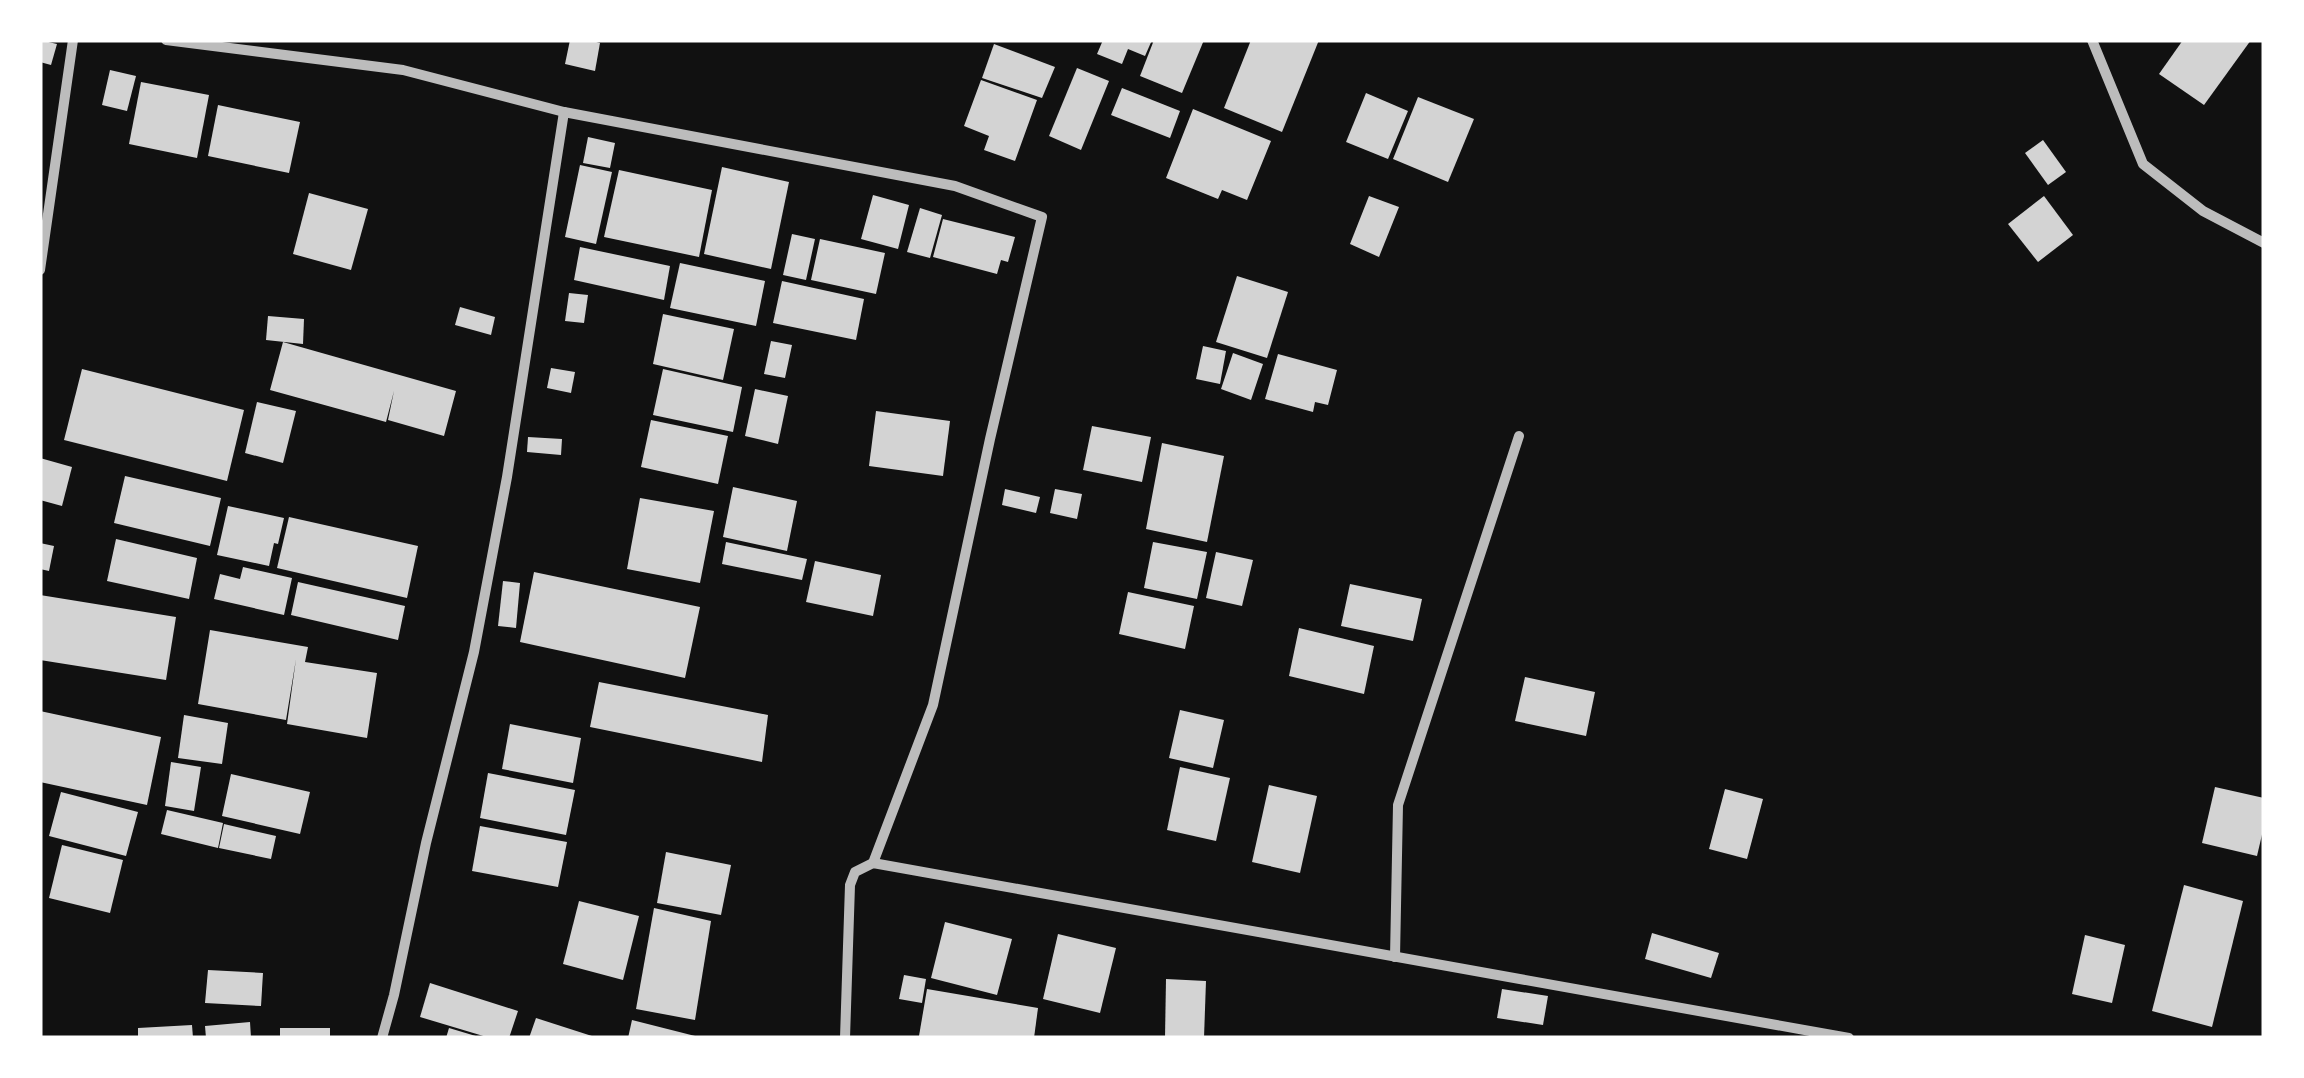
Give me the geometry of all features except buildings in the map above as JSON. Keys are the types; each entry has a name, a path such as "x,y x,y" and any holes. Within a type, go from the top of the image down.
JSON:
{"street":[{"path":"40,270 74,40"},
{"path":"166,40 404,70 564,112 955,186 1042,217 933,705 873,863"},
{"path":"2092,40 2143,164 2203,211 2264,243"},
{"path":"382,1038 474,652 507,477 564,112"},
{"path":"1396,957 1398,805 1519,436"},
{"path":"846,1038 850,885 856,872 873,863 1849,1038"}]}
